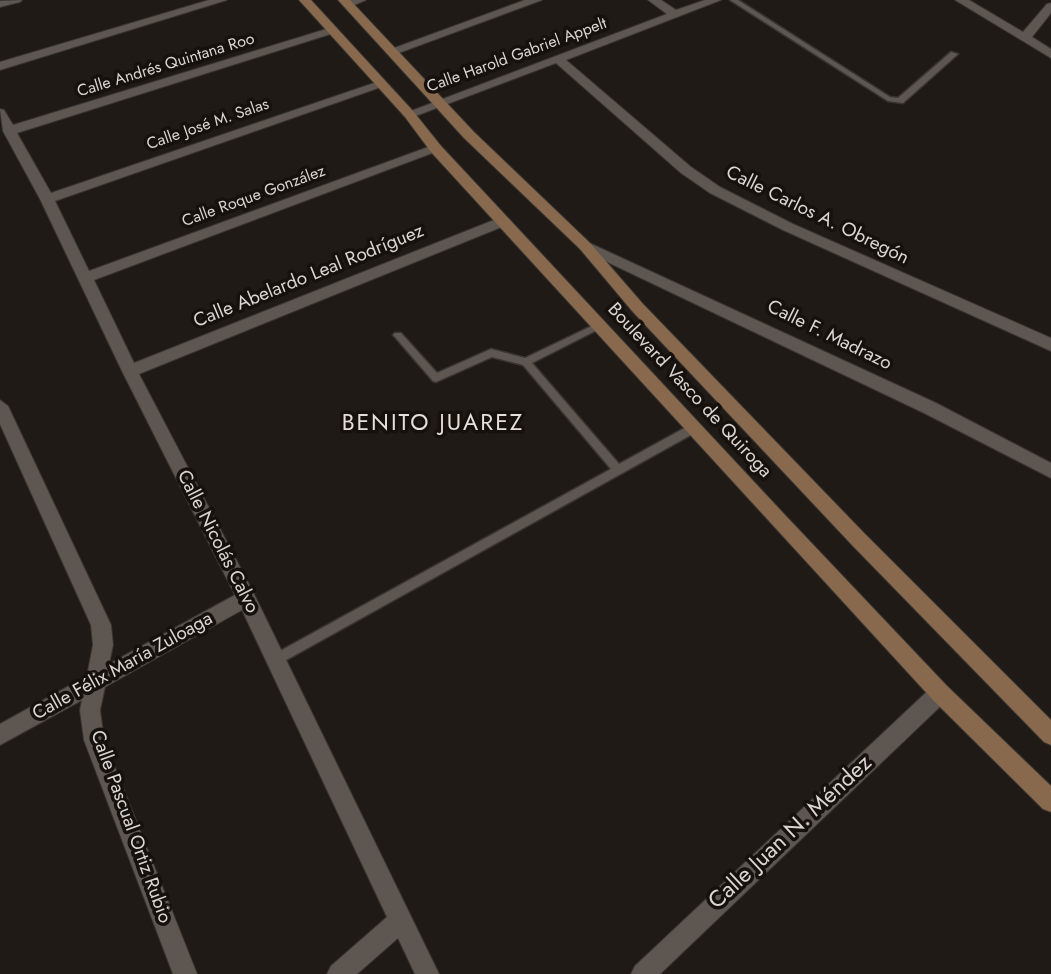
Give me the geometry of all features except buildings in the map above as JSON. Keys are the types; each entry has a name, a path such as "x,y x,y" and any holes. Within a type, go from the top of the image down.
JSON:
{"street":[{"path":"0,4 16,0"},
{"path":"0,66 221,0"},
{"name":"Boulevard Vasco de Quiroga","path":"305,0 409,114 436,149 940,693 1051,801"},
{"path":"392,51 536,0"},
{"path":"654,0 674,15"},
{"name":"Calle Harold Gabriel Appelt","path":"409,114 715,0"},
{"path":"961,0 1051,54"},
{"name":"Boulevard Vasco de Quiroga","path":"350,1 437,102 585,246 647,318 1048,729"},
{"path":"1025,38 1051,6"},
{"name":"Calle Andrés Quintana Roo","path":"9,131 333,30"},
{"name":"Calle Carlos A. Obregón","path":"557,58 686,170 715,190 788,228 1051,345"},
{"name":"Calle José M. Salas","path":"47,199 381,85"},
{"name":"Calle Nicolás Calvo","path":"0,113 47,199 130,371 246,598 427,974"},
{"name":"Calle Roque González","path":"85,278 436,149"},
{"name":"Calle Abelardo Leal Rodríguez","path":"130,371 504,221"},
{"name":"Calle F. Madrazo","path":"585,246 918,402 1051,471"},
{"name":"Calle Pascual Ortiz Rubio","path":"0,406 4,427 101,625 103,645 90,710 94,740 186,974"},
{"name":"Calle Félix María Zuloaga","path":"0,735 246,598"},
{"name":"Calle Juan N. Méndez","path":"643,974 940,693"},
{"path":"340,974 401,920"}],"lane":[{"path":"733,0 888,99 900,102 954,54"},
{"path":"526,362 600,325"},
{"path":"398,335 436,378 491,353 526,362 618,470"},
{"path":"275,660 694,428"}],"district":[{"name":"BENITO JUAREZ","path":"433,424"}]}
